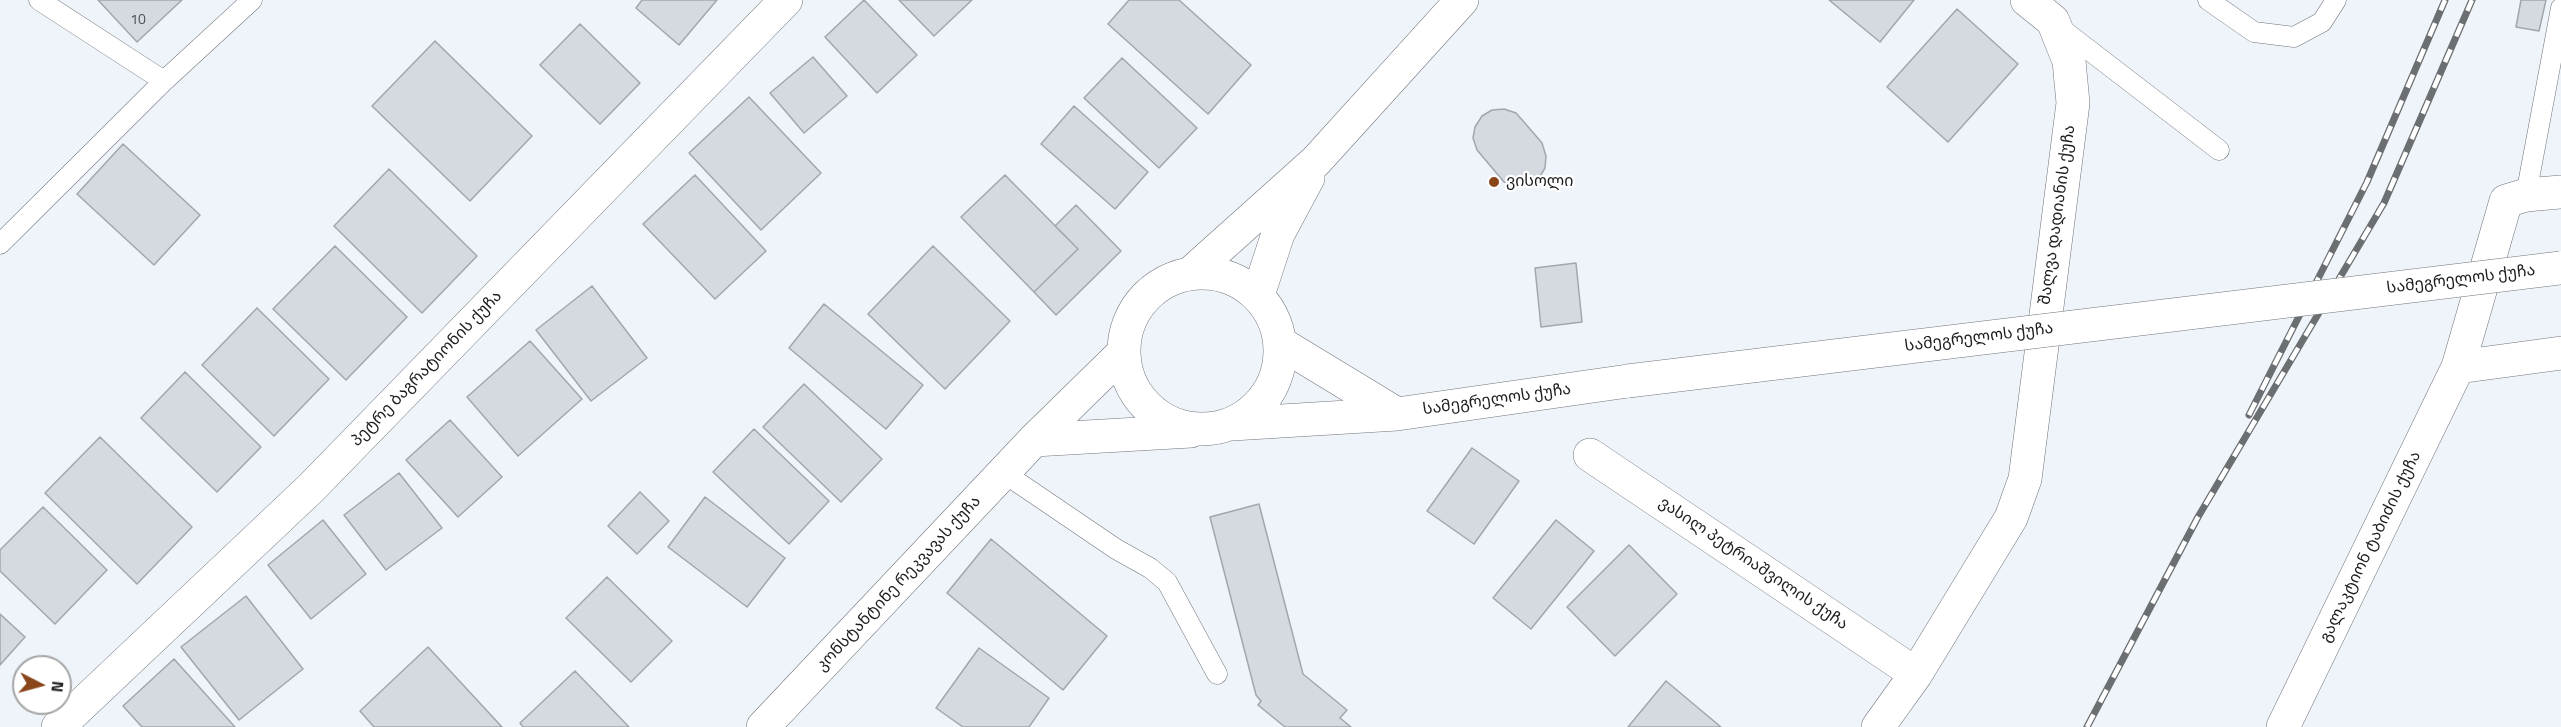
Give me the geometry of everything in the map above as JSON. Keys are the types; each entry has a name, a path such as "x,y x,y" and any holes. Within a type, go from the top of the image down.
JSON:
{"street":[{"name":"პეტრე ბაგრატიონის ქუჩა","path":"58,727 311,488 786,0"},
{"path":"1191,273 1316,161 1462,0"},
{"name":"შალვა დადიანის ქუჩა","path":"1878,727 1916,674 2011,518 2025,479 2073,103 2069,61 2053,21 2027,0"},
{"path":"1258,295 1278,234 1316,161"},
{"name":"გალაკტიონ ტაბიძის ქუჩა","path":"2283,727 2458,367 2506,201 2526,195 2561,192"},
{"name":"სამეგრელოს ქუჩა","path":"1219,427 1397,414 1628,381 2561,268"},
{"path":"1034,440 1219,427 1254,411 1270,392 1279,369 1280,344 1273,317 1258,295 1238,281 1215,273 1191,273 1164,283 1143,300 1132,316 1126,334 1124,352 1130,383 1149,408 1175,424 1219,427"},
{"path":"1280,344 1397,414"},
{"name":"კონსტანტინე რეკვავას ქუჩა","path":"763,727 1034,440 1124,352"},
{"path":"2458,367 2561,353"},
{"name":"ვასილ პეტრიაშვილის ქუჩა","path":"1590,454 1916,674"}],"lane":[{"path":"39,0 164,81"},
{"path":"0,244 164,81 252,0"},
{"path":"2208,0 2254,32 2295,37 2322,22 2336,0"},
{"path":"2526,195 2561,8"},
{"path":"2053,21 2219,150"},
{"path":"1004,473 1116,549 1150,568 1167,582 1217,674"}],"building":[{"path":"98,0 182,0 137,42"},
{"path":"642,0 717,0 679,45 636,8"},
{"path":"864,0 917,55 877,93 825,37"},
{"path":"899,0 972,0 934,36"},
{"path":"1129,0 1179,0 1251,65 1208,114 1108,24"},
{"path":"1829,0 1914,0 1880,42"},
{"path":"2521,0 2546,0 2539,31 2516,27"},
{"path":"1957,9 2018,64 1948,142 1887,87"},
{"path":"580,24 640,83 600,124 540,65"},
{"path":"435,41 532,136 470,201 372,106"},
{"path":"813,57 847,96 804,133 770,93"},
{"path":"1122,58 1197,128 1159,168 1084,98"},
{"path":"749,97 821,173 761,230 689,153"},
{"path":"1074,106 1148,172 1115,209 1041,144"},
{"path":"1504,109 1516,113 1542,143 1546,156 1545,168 1539,178 1529,184 1516,186 1504,182 1477,150 1473,138 1475,127 1482,116 1492,110"},
{"path":"123,144 200,215 154,265 77,194"},
{"path":"389,169 477,256 422,313 334,226"},
{"path":"695,175 766,251 715,299 643,224"},
{"path":"1005,175 1078,249 1034,292 961,217"},
{"path":"1076,205 1121,251 1056,315 1034,292 1078,249 1055,226"},
{"path":"335,246 407,317 346,380 273,309"},
{"path":"933,246 1010,321 945,389 868,314"},
{"path":"1576,263 1582,322 1541,327 1535,268"},
{"path":"592,286 647,358 591,401 536,330"},
{"path":"824,304 923,385 886,429 789,348"},
{"path":"257,308 329,379 274,436 202,365"},
{"path":"530,341 582,399 518,456 467,397"},
{"path":"185,372 261,447 217,492 141,418"},
{"path":"804,384 882,459 841,502 763,427"},
{"path":"450,420 502,477 458,517 406,460"},
{"path":"754,429 829,501 789,544 713,472"},
{"path":"100,437 192,527 137,584 45,493"},
{"path":"1472,448 1519,481 1474,544 1427,511"},
{"path":"399,473 442,528 386,570 344,515"},
{"path":"640,492 669,521 637,554 608,526"},
{"path":"705,497 785,558 747,607 668,547"},
{"path":"1259,504 1303,674 1347,710 1340,718 1351,727 1285,727 1258,705 1261,701 1256,695 1210,517"},
{"path":"43,507 107,570 55,624 0,571 0,550"},
{"path":"323,520 366,574 311,619 268,565"},
{"path":"1556,520 1594,551 1531,629 1493,598"},
{"path":"991,539 1107,636 1063,690 947,593"},
{"path":"1629,545 1677,594 1615,656 1567,607"},
{"path":"607,577 672,641 631,682 566,618"},
{"path":"246,596 303,669 239,720 181,647"},
{"path":"0,614 25,637 0,665"},
{"path":"428,647 502,727 374,727 360,711"},
{"path":"979,648 1049,698 1029,727 963,727 936,708"},
{"path":"174,659 235,727 142,727 123,706"},
{"path":"575,671 629,727 523,727 520,723"},
{"path":"1666,681 1721,727 1628,727"}],"railway":[{"path":"2249,415 2367,182 2445,0"},
{"path":"2087,727 2198,517 2384,203 2472,0"}],"place":[{"name":"ვისოლი","path":"1494,182"}]}
